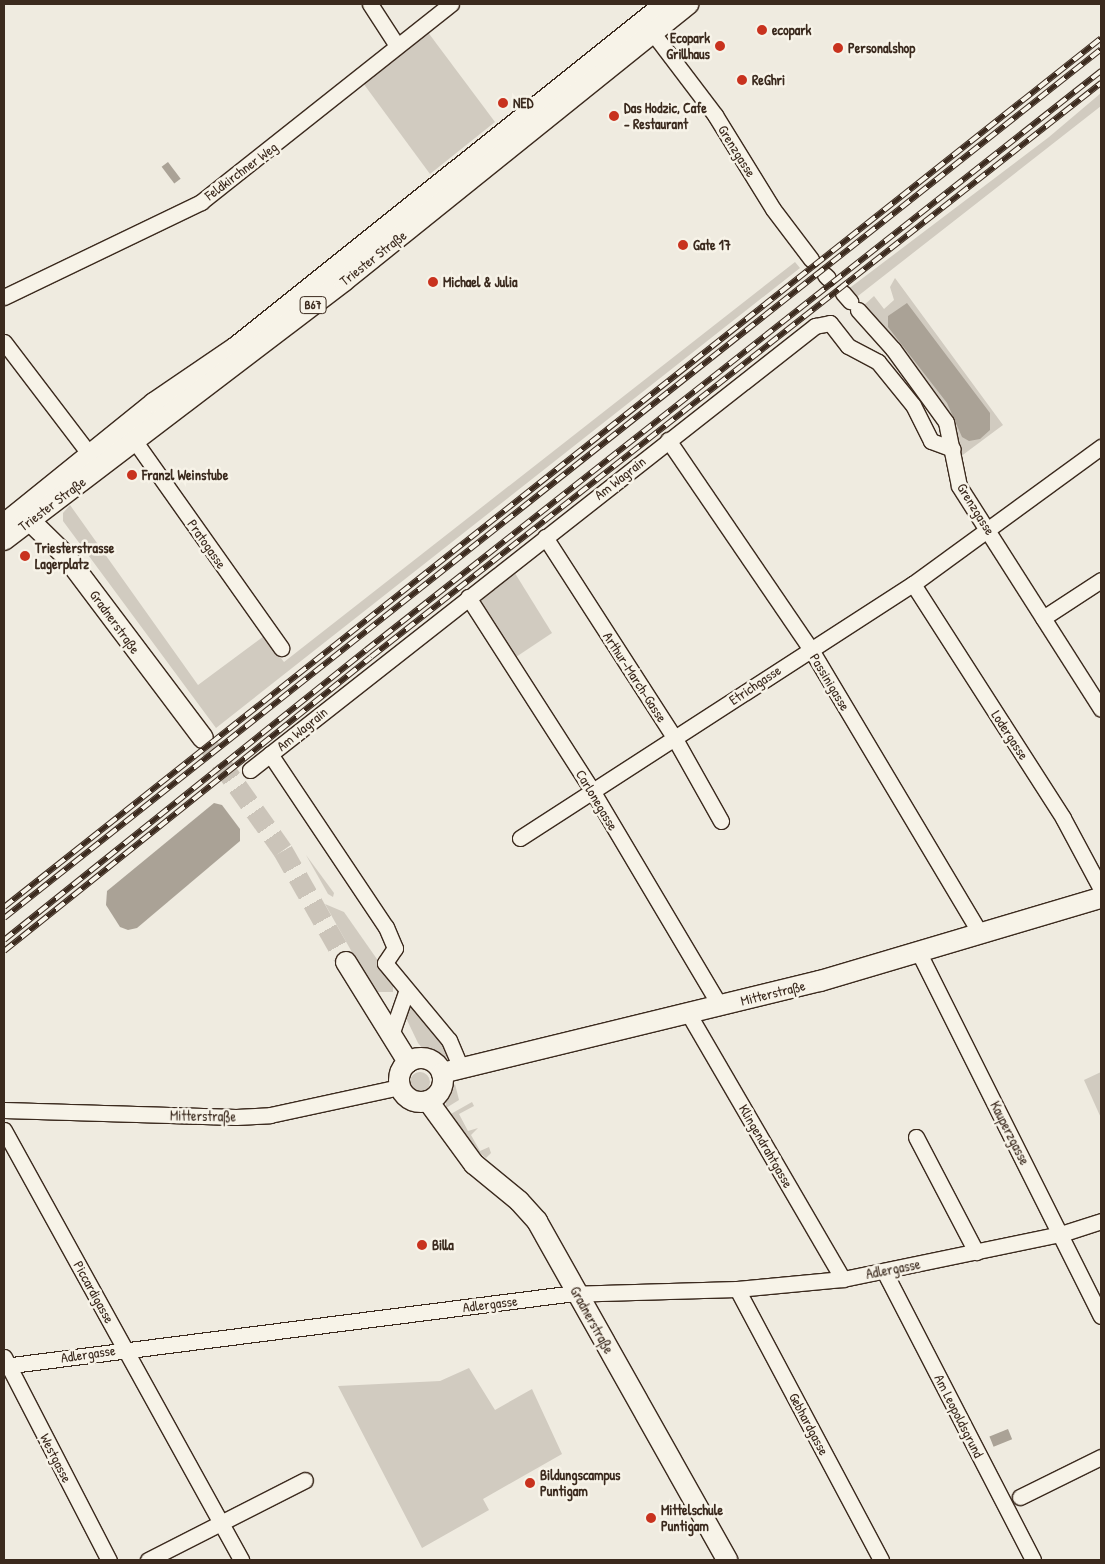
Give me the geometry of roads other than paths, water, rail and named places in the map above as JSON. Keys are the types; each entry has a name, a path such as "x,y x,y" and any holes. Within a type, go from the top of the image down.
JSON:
{"main road":[{"name":"Triester Straße","path":"4,524 25,516 134,440 351,276 649,27 665,4"},
{"name":"Triester Straße","path":"4,540 25,516 91,456 163,396 236,347 558,86 649,27 689,4"},
{"name":"Gradnerstraße","path":"25,516 65,556 203,738"},
{"name":"Mitterstraße","path":"442,1073 820,981 1101,898"},
{"path":"346,962 392,1032 408,1062"},
{"path":"427,1059 442,1073 441,1091 428,1101 411,1100 400,1088 400,1072 408,1062 427,1059"},
{"name":"Gradnerstraße","path":"428,1101 474,1164 519,1201 537,1221 727,1560"}],"street":[{"path":"370,4 396,44"},
{"name":"Feldkirchner Weg","path":"4,297 201,202 314,114 396,44 451,4"},
{"name":"Grenzgasse","path":"649,27 715,115 773,209 811,259"},
{"name":"Grenzgasse","path":"850,301 883,336 946,422 959,486 989,530 1101,709"},
{"name":"Am Wagrain","path":"250,770 803,333 816,326 830,323 848,346 878,362 917,412 931,441 953,449"},
{"path":"4,342 91,456"},
{"name":"Pratogasse","path":"134,440 281,648"},
{"name":"Passinigasse","path":"668,440 810,648 980,933"},
{"name":"Etrichgasse","path":"520,838 675,739 810,648 913,584 1101,447"},
{"name":"Arthur-March-Gasse","path":"545,537 675,739 721,821"},
{"path":"1043,618 1101,580"},
{"name":"Lodergasse","path":"913,584 1063,818 1101,889"},
{"name":"Carlonegasse","path":"468,597 593,792 720,1006"},
{"name":"Am Wagrain","path":"270,754 386,927 395,948 385,963 406,992 450,1040 461,1068"},
{"name":"Kauperzgasse","path":"918,951 1101,1316"},
{"path":"392,1032 406,992"},
{"name":"Klingendrahtgasse","path":"688,1013 843,1279"},
{"name":"Mitterstraße","path":"4,1110 236,1117 270,1114 400,1088"},
{"name":"Piccardigasse","path":"4,1130 241,1560"},
{"path":"916,1138 976,1252"},
{"name":"Adlergasse","path":"5,1363 578,1294 736,1289 843,1279 1061,1234 1101,1221"},
{"name":"Am Leopoldsgrund","path":"884,1271 1033,1560"},
{"name":"Gebhardgasse","path":"736,1289 881,1560"},
{"name":"Westgasse","path":"5,1363 109,1560"},
{"path":"1020,1496 1101,1457"},
{"path":"148,1560 222,1524 305,1480"}],"tunnel":[{"path":"203,738 283,851 346,962"}],"railway":[{"path":"4,907 1101,38"},
{"path":"4,918 1101,49"},
{"path":"4,940 366,650 1101,71"},
{"path":"4,951 371,657 1101,83"}],"place":[{"name":"ecopark","path":"762,30"},
{"name":"Ecopark Grillhaus","path":"720,46"},
{"name":"Personalshop","path":"838,48"},
{"name":"ReGhri","path":"742,80"},
{"name":"NED","path":"503,103"},
{"name":"Das Hodzic, Cafe - Restaurant","path":"614,116"},
{"name":"Gate 17","path":"683,245"},
{"name":"Michael & Julia","path":"433,282"},
{"name":"Franzl Weinstube","path":"132,475"},
{"name":"Triesterstrasse Lagerplatz","path":"25,556"},
{"name":"Billa","path":"422,1245"},
{"name":"Bildungscampus Puntigam","path":"530,1483"},
{"name":"Mittelschule Puntigam","path":"651,1518"}]}
